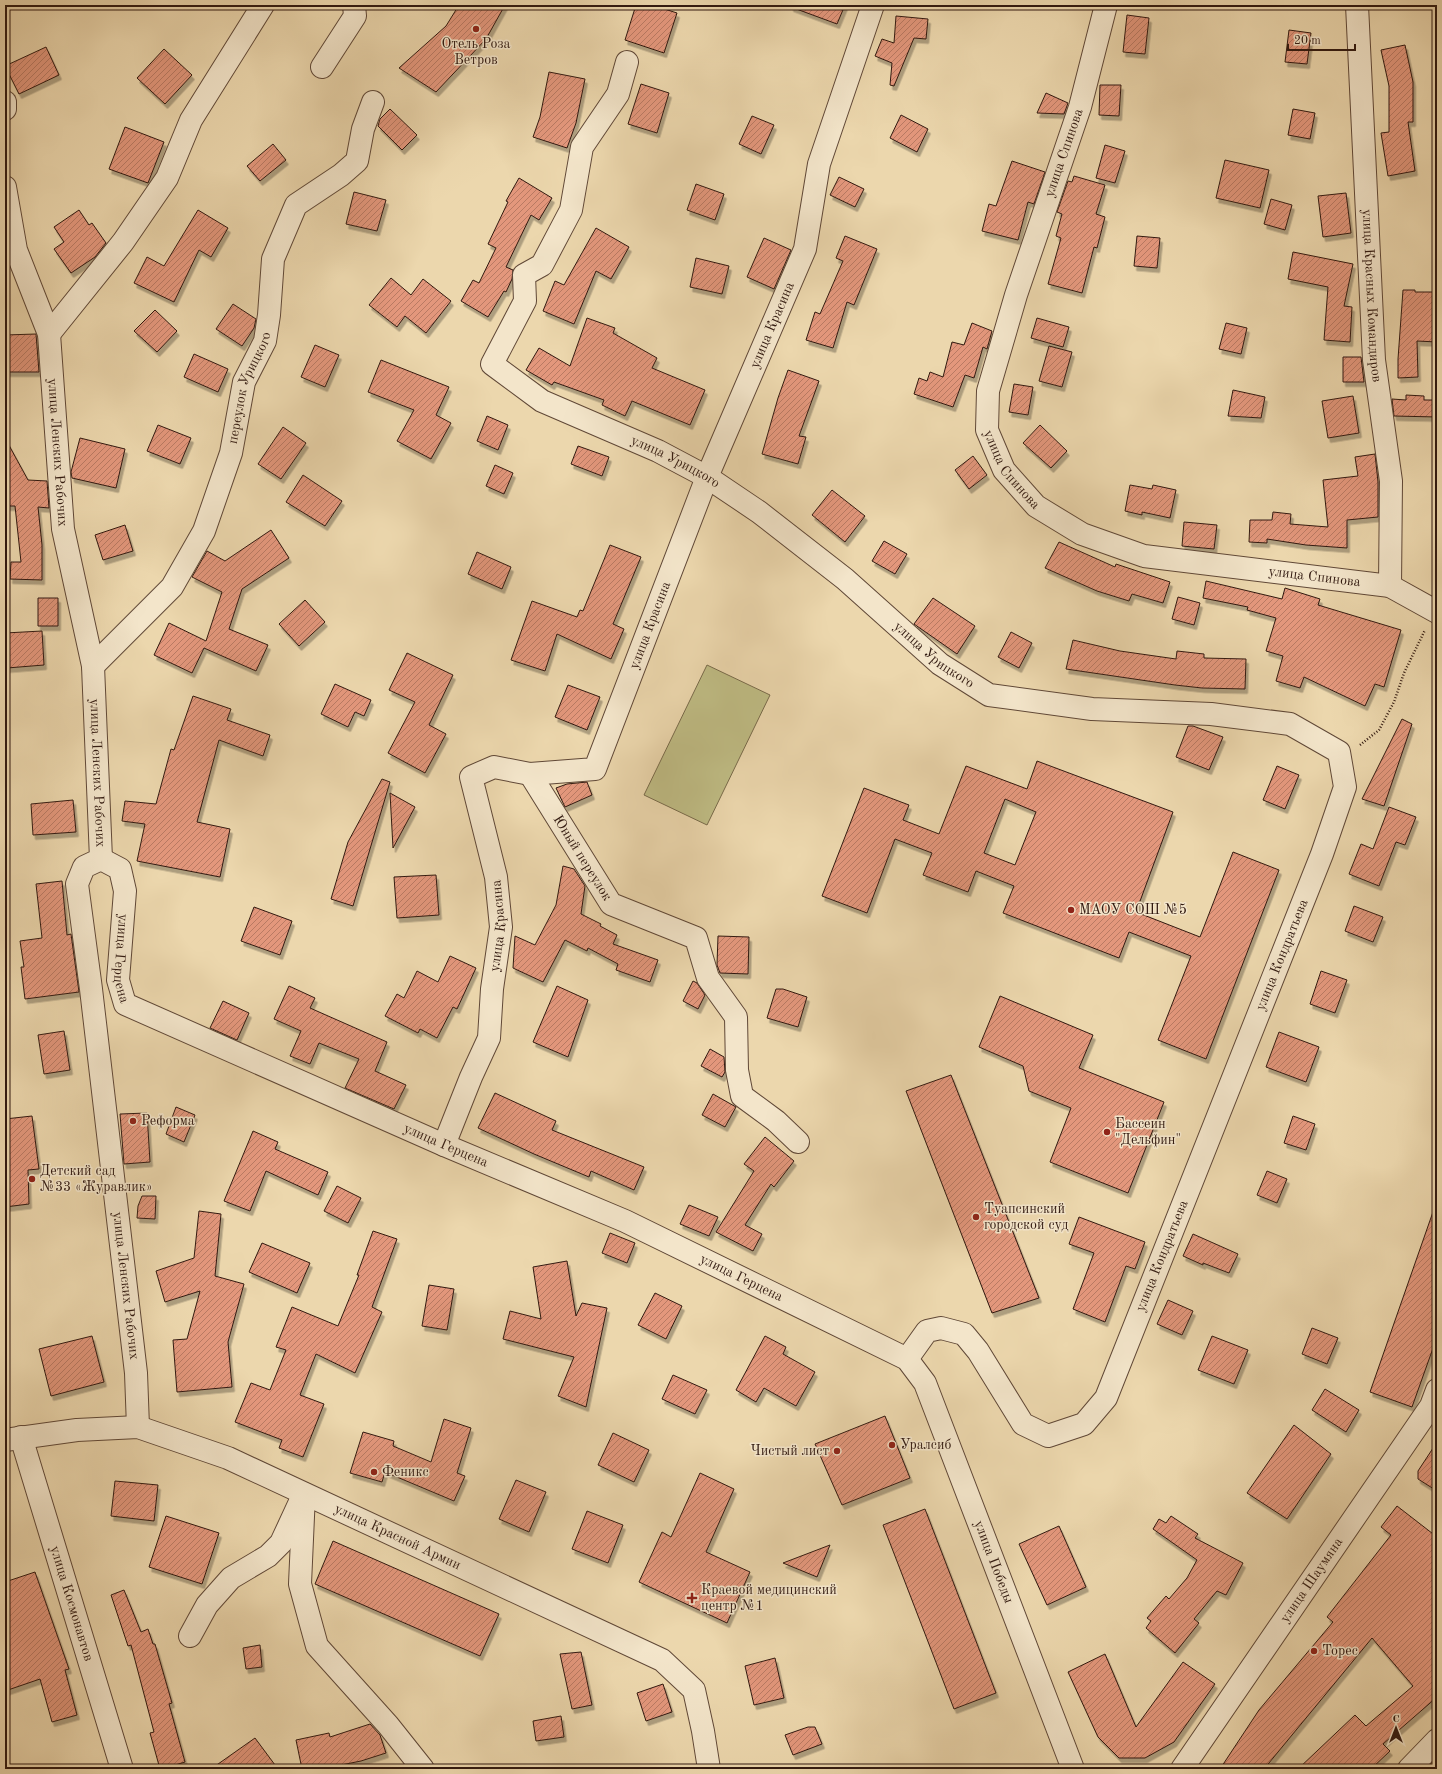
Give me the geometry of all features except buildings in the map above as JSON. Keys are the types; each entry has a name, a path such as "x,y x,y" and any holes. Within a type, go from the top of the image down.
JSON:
{"street":[{"path":"49,334 123,242 167,178 190,120 263,5"},
{"path":"322,67 355,16 354,5"},
{"name":"улица Красина","path":"444,1145 471,1076 489,1038 492,989 500,927 496,877 471,777 494,767 530,774 594,769 707,477 805,249 819,164 873,5"},
{"name":"улица Спинова","path":"1106,5 1080,107 1016,295 988,391 987,430 1004,470 1036,506 1082,534 1144,556 1390,586 1436,611"},
{"name":"улица Красных Командиров","path":"1358,5 1374,360 1391,481 1390,586"},
{"name":"улица Урицкого","path":"627,62 618,94 582,147 571,210 542,265 524,275 525,301 492,364 542,401 658,451 707,477 759,512 845,579 940,664 989,695 1092,709 1211,714 1290,724 1336,750 1339,752 1345,787 1322,854"},
{"path":"5,102 5,108"},
{"name":"переулок Урицкого","path":"93,666 172,587 204,531 231,453 244,382 265,340 269,315 273,259 296,205 341,175 358,161 363,129 373,102"},
{"name":"улица Ленских Рабочих","path":"5,187 16,250 49,334 63,529 93,666 101,859 84,867 77,884 91,989 136,1372 138,1427"},
{"name":"Юный переулок","path":"530,774 611,904 696,938 708,978 736,1017 737,1070 742,1096 776,1121 798,1142"},
{"name":"улица Кондратьева","path":"907,1359 927,1331 941,1328 964,1334 978,1351 1023,1424 1048,1436 1084,1424 1102,1404 1109,1391 1322,854"},
{"name":"улица Герцена","path":"101,859 120,869 124,891 118,980 125,1004 444,1145 625,1221 907,1359"},
{"name":"улица Победы","path":"907,1359 925,1383 1073,1769"},
{"name":"улица Шаумяна","path":"1182,1769 1431,1406 1437,1390"},
{"name":"улица Красной Армии","path":"13,1439 77,1430 138,1427 228,1458 662,1660 694,1690 709,1769"},
{"name":"улица Космонавтов","path":"13,1439 122,1769"},
{"path":"190,1636 207,1605 231,1578 268,1556 281,1543 304,1494"},
{"path":"304,1494 300,1584 317,1646 388,1725 424,1769"},
{"path":"1409,1769 1437,1740"}],"path":[{"path":"1356,748 1379,730 1394,702 1404,673 1436,611"}],"shaded area":[{"path":"707,665 770,695 707,825 644,795"},
{"path":"1437,1744 1437,1769 1413,1769"}],"place":[{"name":"Отель Роза Ветров","path":"476,29"},
{"name":"МАОУ СОШ №5","path":"1071,910"},
{"name":"Реформа","path":"133,1121"},
{"name":"Бассеин \"Дельфин\"","path":"1107,1132"},
{"name":"Детский сад №33 «Журавлик»","path":"32,1179"},
{"name":"Туапсинский городской суд","path":"976,1217"},
{"name":"Уралсиб","path":"892,1445"},
{"name":"Чистый лист","path":"837,1451"},
{"name":"Феникс","path":"374,1472"},
{"name":"Краевой медицинский центр №1","path":"692,1598"},
{"name":"Торес","path":"1314,1651"}]}
